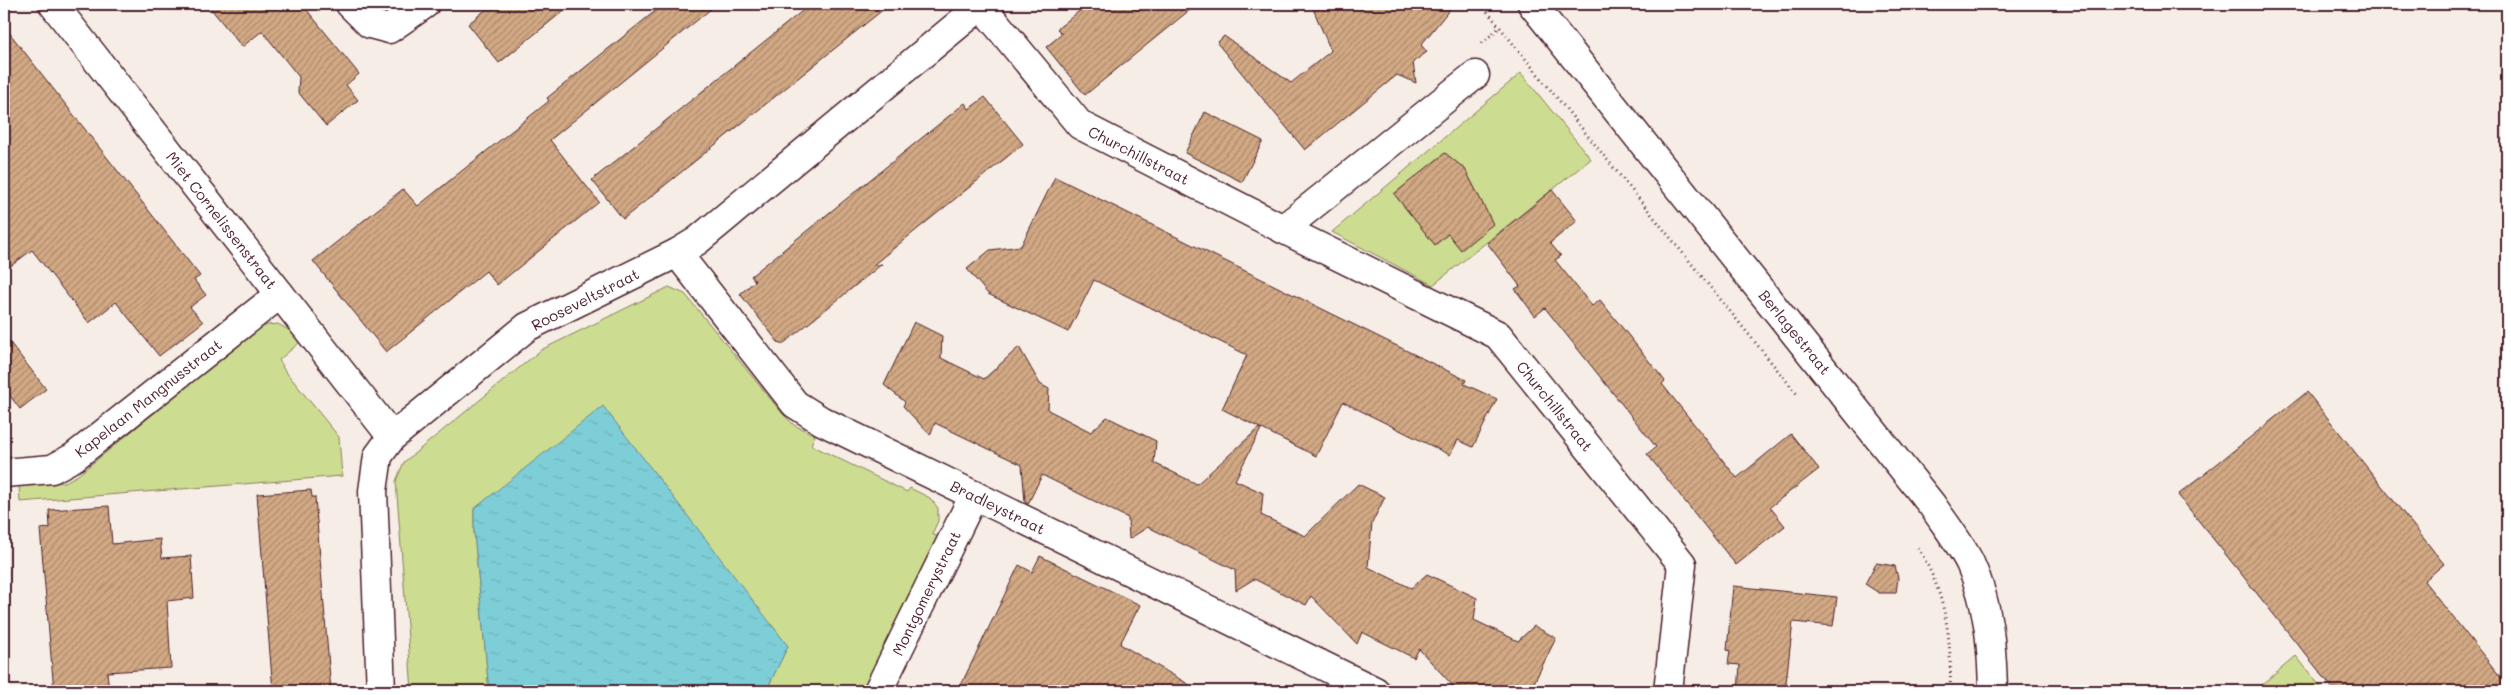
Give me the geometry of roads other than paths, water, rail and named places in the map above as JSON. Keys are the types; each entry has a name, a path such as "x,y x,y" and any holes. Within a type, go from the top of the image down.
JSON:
{"street":[{"name":"Miet Cornelissenstraat","path":"53,4 392,437"},
{"path":"350,4 370,24 389,29 425,4"},
{"name":"Churchillstraat","path":"982,4 1080,125 1283,229 1498,335 1682,564 1668,691"},
{"name":"Rooseveltstraat","path":"382,691 373,491 378,456 392,437 527,327 677,253 697,241 982,4"},
{"name":"Berlagestraat","path":"1532,4 1932,504 1970,562 1986,610 1992,646 1993,691"},
{"path":"1283,229 1475,75"},
{"name":"Bradleystraat","path":"677,253 796,404 822,421 1375,691"},
{"name":"Kapelaan Mangnusstraat","path":"4,473 52,469 74,457 280,294"},
{"name":"Montgomerystraat","path":"878,691 974,495"}],"water":[{"path":"603,406 788,646 766,691 489,691 474,532 474,509"}]}
